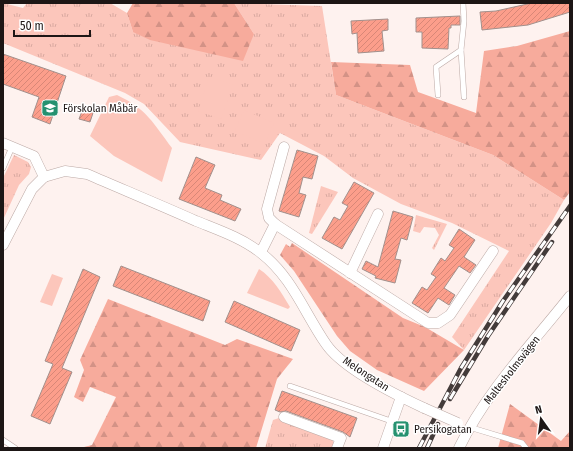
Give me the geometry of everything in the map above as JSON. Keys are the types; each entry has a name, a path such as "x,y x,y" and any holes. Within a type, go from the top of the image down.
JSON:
{"street":[{"path":"3,245 32,189 44,176 34,156 8,145"},
{"path":"284,147 267,208 268,218 428,323 438,323 450,315 494,251"},
{"name":"Melongatan","path":"44,176 65,171 87,174 235,238 261,252 279,269 292,286 326,345 349,366 401,397 469,428"},
{"path":"350,273 378,214"},
{"path":"261,252 275,224"},
{"name":"Maltesholmsvägen","path":"459,448 469,428 498,386 570,296"},
{"path":"383,448 391,421 401,397"},
{"path":"284,417 341,438 337,448"}],"lane":[{"path":"463,3 464,21 461,50 464,97"},
{"path":"438,95 436,67 461,50"},
{"path":"3,168 8,145"},
{"path":"290,386 391,421"},
{"path":"469,428 522,443 526,448"},
{"path":"3,440 15,448"}],"green space":[{"path":"3,3 23,8 27,3 110,3 127,13 133,32 254,34 234,3 322,6 336,95 493,155 564,200 551,223 464,350 452,337 509,251 452,223 401,204 353,178 324,156 280,133 261,160 180,142 144,104 125,93 3,43"},
{"path":"133,3 234,3 254,34 243,61 150,40 133,32 127,13"},
{"path":"570,31 570,192 564,200 493,155 336,95 331,62 410,65 418,92 476,113 484,51 517,46"},
{"path":"209,77 233,85 221,119 198,111"},
{"path":"117,95 143,111 172,148 162,182 114,156 90,136 109,97"},
{"path":"244,110 274,123 265,144 235,131"},
{"path":"14,155 28,162 31,167 29,174 19,185 3,220 3,178"},
{"path":"321,186 338,192 312,234 309,233"},
{"path":"416,215 447,224 434,250 432,248 439,235 435,228 424,227 420,233 413,231"},
{"path":"292,243 403,318 425,327 464,350 424,391 377,370 350,351 337,336 294,271 280,255 286,244 290,247"},
{"path":"259,269 276,286 290,307 288,309 247,293"},
{"path":"52,274 63,278 52,306 40,302"},
{"path":"108,299 225,345 237,339 293,359 277,379 256,448 80,448 92,445 116,397 90,387 83,402 74,397 84,370 80,360"},
{"path":"510,404 561,441 570,431 570,448 498,448"},
{"path":"279,418 329,435 333,440 334,448 265,448 273,420"}],"building":[{"path":"532,3 570,3 570,12 528,25 482,30 480,12 496,11"},
{"path":"460,16 460,25 451,25 451,28 449,28 448,49 422,48 422,32 416,32 416,18"},
{"path":"388,19 388,30 382,31 384,51 358,53 357,33 352,34 351,21"},
{"path":"3,54 66,76 50,124 32,117 39,97 3,84"},
{"path":"84,106 94,110 90,122 79,119"},
{"path":"297,150 318,156 312,179 303,177 299,193 306,195 299,217 279,211"},
{"path":"196,157 215,165 205,188 222,195 220,200 241,209 235,221 179,199"},
{"path":"354,182 374,193 342,249 322,238 334,217 340,220 348,206 342,203"},
{"path":"393,211 413,217 407,240 401,238 395,259 401,260 395,283 375,278 376,276 362,269 366,261 378,267"},
{"path":"459,229 475,240 464,257 476,265 470,273 459,266 444,288 455,295 449,305 438,298 428,313 412,303 422,287 427,290 436,277 431,274 441,258 445,261 454,248 449,245"},
{"path":"121,266 210,301 203,321 113,286"},
{"path":"83,269 100,277 62,368 72,372 50,424 31,416 53,364 45,361"},
{"path":"234,301 300,330 291,351 225,322"},
{"path":"282,391 357,418 350,437 343,432 286,411 280,412 275,410"}],"railway":[{"path":"419,448 461,368 503,301 570,206"},
{"path":"450,399 488,336 552,242"},
{"path":"427,448 438,424"}],"place":[{"name":"Förskolan Måbär","path":"50,108"},
{"name":"Persikogatan","path":"401,429"}]}
